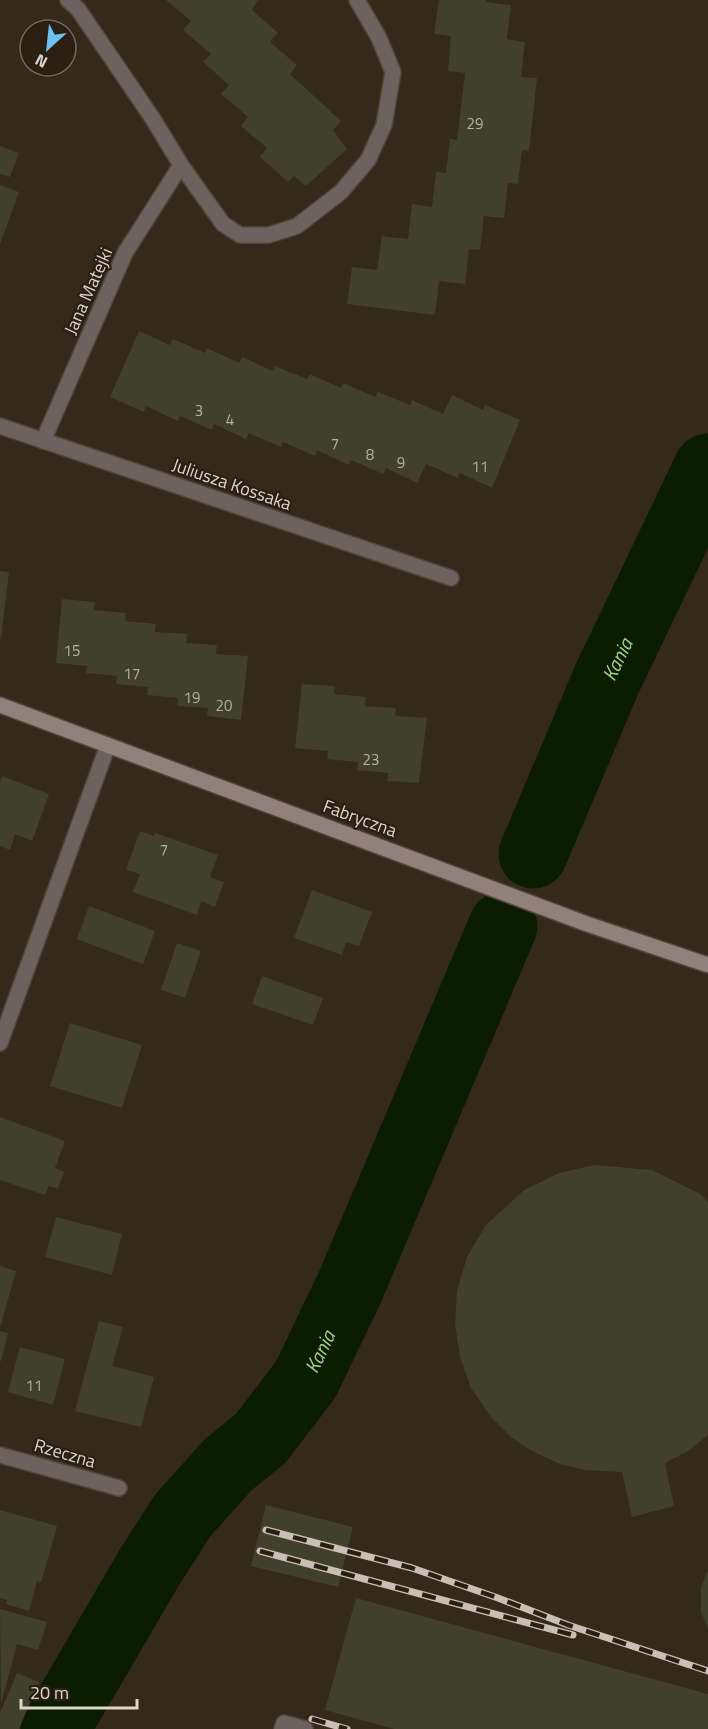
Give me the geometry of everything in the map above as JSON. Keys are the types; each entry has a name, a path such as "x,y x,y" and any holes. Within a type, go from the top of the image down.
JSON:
{"street":[{"path":"68,0 78,9 153,118 181,165 223,224 240,235 269,235 297,226 341,192 368,160 384,125 393,72 379,38 357,0"},
{"name":"Jana Matejki","path":"43,441 125,254 181,165"},
{"name":"Juliusza Kossaka","path":"0,426 451,578"},
{"name":"Fabryczna","path":"0,705 587,924 708,965"},
{"path":"0,1043 108,746"},
{"name":"Rzeczna","path":"0,1455 119,1488"},
{"path":"282,1729 284,1723 305,1729"}],"building":[{"path":"166,0 258,0 252,10 278,33 270,42 297,65 290,74 341,121 333,130 347,149 306,186 294,176 288,182 260,157 267,148 241,126 248,117 221,94 229,85 203,62 211,54 183,30 191,21"},
{"path":"439,0 486,0 486,2 511,5 507,39 525,42 521,77 537,78 529,151 522,150 518,184 508,183 504,218 484,216 480,250 469,249 465,284 439,281 435,315 347,304 352,267 377,270 382,236 408,239 412,204 432,207 436,172 446,173 450,139 457,140 465,73 448,71 451,36 434,34"},
{"path":"0,146 19,153 10,177 0,174"},
{"path":"0,185 19,192 0,244"},
{"path":"139,331 170,345 173,339 205,353 207,348 239,363 242,357 273,371 275,366 307,379 310,374 341,388 343,383 375,397 378,392 410,405 412,400 443,414 452,395 483,410 485,405 520,420 492,488 460,473 458,478 426,464 417,483 386,468 383,474 351,460 349,465 317,450 315,456 283,442 281,447 249,433 246,439 214,424 212,430 180,416 178,421 146,406 144,412 110,397"},
{"path":"0,571 9,572 1,638 0,637"},
{"path":"62,599 95,602 94,610 126,613 125,621 156,624 155,632 187,634 186,643 217,645 216,654 248,656 241,720 207,716 208,708 177,706 178,698 147,695 148,687 116,684 117,676 86,673 87,666 56,663"},
{"path":"302,684 335,686 334,694 366,697 365,706 396,708 395,716 427,718 419,783 387,781 388,773 357,770 358,762 327,759 328,751 295,748"},
{"path":"2,776 49,794 32,841 15,834 10,850 0,846 0,782"},
{"path":"140,831 154,836 155,833 218,855 210,877 224,882 215,907 201,901 197,915 133,892 140,874 126,870"},
{"path":"312,890 372,912 359,946 346,942 342,955 294,938"},
{"path":"89,906 155,931 143,964 77,939"},
{"path":"177,943 201,951 185,998 161,990"},
{"path":"262,976 323,998 313,1025 252,1004"},
{"path":"70,1023 142,1045 122,1108 50,1086"},
{"path":"0,1117 65,1141 55,1168 64,1172 58,1189 49,1186 45,1195 0,1180"},
{"path":"594,1165 652,1170 700,1194 708,1202 708,1435 688,1451 665,1463 674,1506 632,1517 622,1472 585,1470 560,1464 530,1450 511,1437 491,1417 471,1388 460,1357 455,1324 457,1291 467,1257 486,1225 524,1190 559,1173"},
{"path":"56,1217 122,1234 112,1275 45,1257"},
{"path":"0,1266 16,1271 1,1325 0,1325"},
{"path":"99,1321 123,1327 112,1366 154,1377 141,1427 75,1411"},
{"path":"0,1331 8,1333 1,1361 0,1361"},
{"path":"20,1347 65,1359 53,1405 8,1392"},
{"path":"266,1505 353,1527 338,1587 251,1566"},
{"path":"0,1510 57,1526 41,1583 37,1581 29,1611 6,1604 7,1600 0,1598"},
{"path":"708,1570 708,1628 701,1612 701,1588"},
{"path":"356,1598 708,1694 708,1729 394,1729 325,1710"},
{"path":"0,1609 47,1622 38,1650 17,1644 1,1704"},
{"path":"17,1673 39,1682 19,1729 0,1729 0,1713"}],"waterway":[{"name":"Kania","path":"533,854 607,679 708,468"},
{"name":"Kania","path":"55,1729 149,1568 183,1515 228,1465 261,1438 306,1379 350,1287 503,926"}],"railway":[{"path":"266,1530 412,1568 568,1625 708,1671"},
{"path":"260,1551 573,1635"},
{"path":"312,1719 347,1729"}]}
